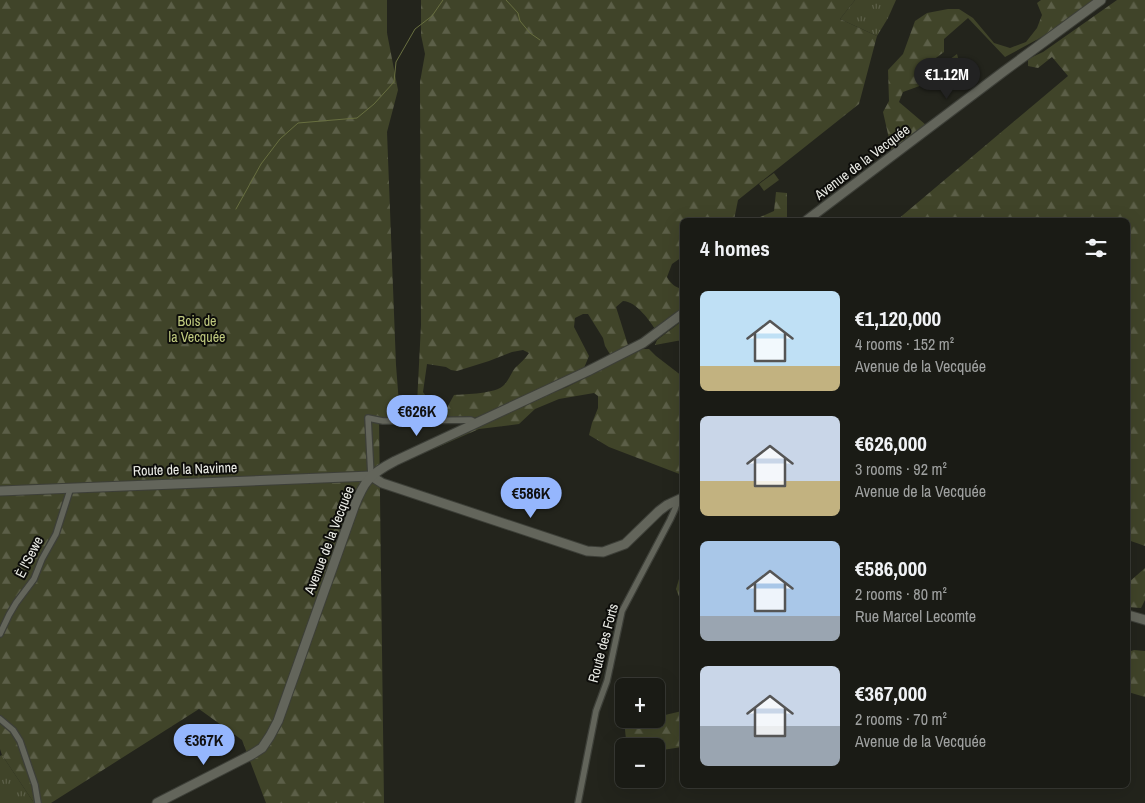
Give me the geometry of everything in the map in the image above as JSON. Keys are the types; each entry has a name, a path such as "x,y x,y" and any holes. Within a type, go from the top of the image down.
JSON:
{"main road":[{"name":"Avenue de la Vecquée","path":"810,218 1101,0"},
{"name":"Avenue de la Vecquée","path":"157,803 251,755 262,748 270,736 278,721 354,507 364,484 371,476 384,466 588,371 643,343 680,315"},
{"name":"Route de la Navinne","path":"0,491 371,476"},
{"path":"371,476 384,484 588,551 603,552 625,544 659,511 680,499"},
{"path":"1130,616 1145,620"}],"street":[{"path":"371,476 368,418 383,421 471,420 477,423"},
{"name":"È l'Sewe","path":"0,634 16,602 34,579 44,554 56,534 71,487"},
{"name":"Route des Forts","path":"578,803 596,711 606,682 622,611 680,499"},
{"path":"0,718 13,730 20,740 38,795 38,803"}],"green space":[{"name":"Bois de la Vecquée","path":"0,0 387,0 387,33 398,90 387,132 396,365 400,417 379,418 384,803 266,803 242,740 199,709 51,803 34,803 2,755 0,749"},
{"path":"421,0 855,0 840,19 877,36 859,104 738,200 734,218 680,218 680,258 672,264 667,277 673,285 680,288 680,314 657,332 638,308 633,304 623,301 616,307 628,345 611,356 603,338 588,314 575,318 574,327 589,356 584,368 567,378 473,418 455,419 443,415 454,395 480,393 500,388 529,353 523,350 512,352 457,371 427,364 423,392 436,411 437,420 416,423 421,325 420,82 425,54 421,35"},
{"path":"855,0 896,0 877,36 840,19"},
{"path":"1041,0 1097,0 1062,26 1005,57 968,18 944,39 944,52 933,60 938,68 957,54 965,84 951,66 939,70 936,80 903,92 899,102 926,125 892,152 883,112 889,101 888,70 903,54 915,21 927,13 959,9 973,18 994,43 1010,48 1026,42 1037,28 1042,15 1037,3"},
{"path":"1117,0 1145,0 1145,546 1130,541 1130,218 899,218 1068,76 1052,57 1038,68 1028,66 1028,59 1043,52"},
{"path":"774,173 779,180 764,191 759,184"},
{"path":"776,192 787,193 787,218 758,218 774,211"},
{"path":"680,323 680,340 655,345 657,340"},
{"path":"642,349 649,349 680,374 680,474 609,447 589,435 598,408 598,396 594,393 559,399 535,409 519,424 479,429 429,451 517,407 567,387"},
{"path":"1145,568 1145,600 1141,608 1130,607 1130,581"},
{"path":"680,576 680,599 676,589"},
{"path":"1130,651 1145,651 1145,697 1130,693"},
{"path":"680,711 680,747 665,750 665,738 626,738 625,728 665,728 665,715"},
{"path":"2,755 34,803 0,803 0,756"}],"waterway":[{"path":"236,209 261,164 280,139 298,123 357,118 374,104 394,82 396,62 415,29 432,16 443,0"},
{"path":"506,0 518,13 520,21 530,33 540,40"}]}
